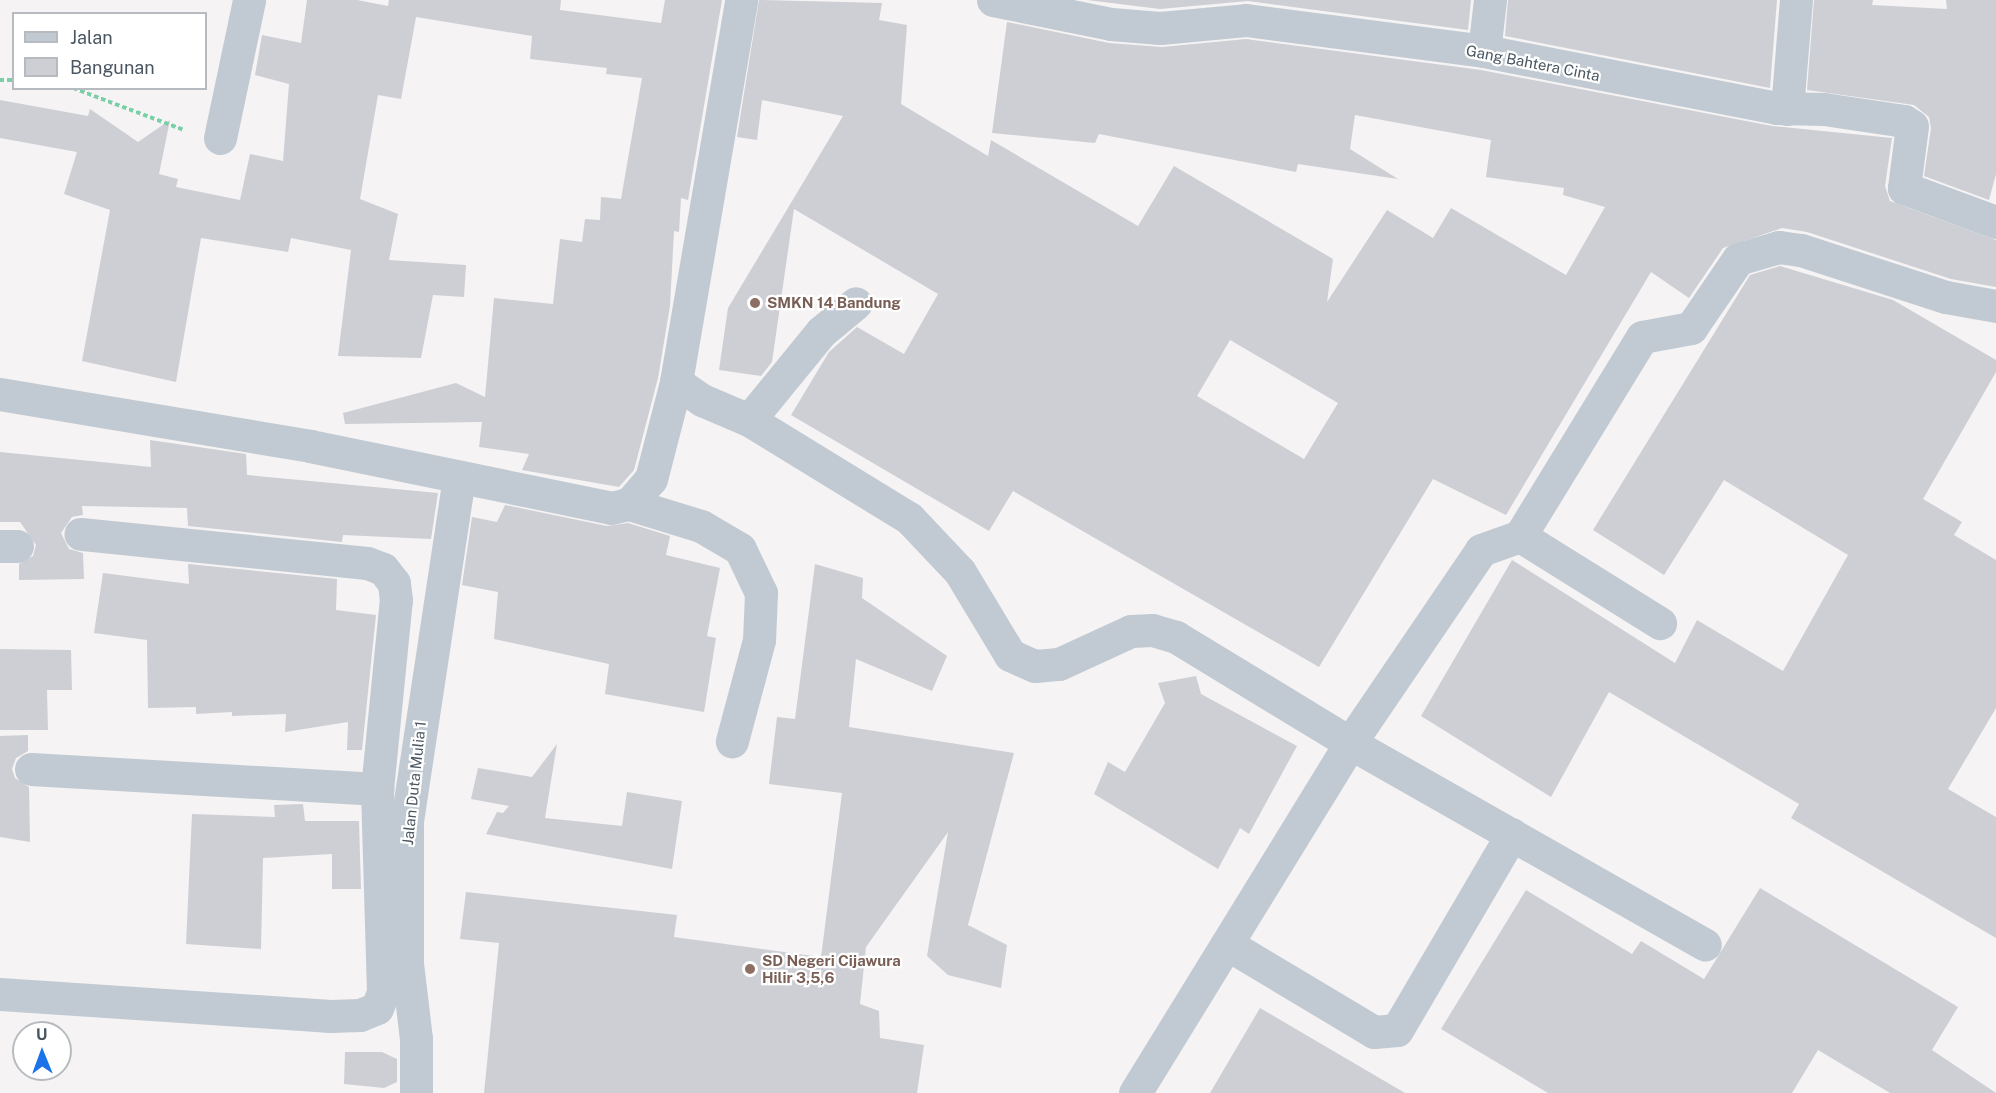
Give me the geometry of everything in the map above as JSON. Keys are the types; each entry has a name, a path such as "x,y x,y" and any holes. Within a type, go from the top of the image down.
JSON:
{"street":[{"path":"220,138 249,0"},
{"path":"629,504 651,479 676,382 741,0"},
{"name":"Gang Bahtera Cinta","path":"993,0 1111,24 1160,28 1234,18 1484,51 1787,109 1824,109 1904,121 1912,126 1904,188 1996,222"},
{"path":"1484,51 1490,0"},
{"path":"1787,109 1796,0"},
{"path":"1135,1093 1350,743 1480,550 1520,536 1642,337 1691,327 1737,259 1779,247 1801,250 1946,297 1996,306"},
{"path":"749,420 820,332 856,303"},
{"path":"676,382 702,400 749,420 909,518 960,572 1010,655 1035,666 1059,664 1131,630 1152,630 1176,637 1350,743 1705,945"},
{"path":"0,394 459,477 611,508 629,504 701,526 740,549 761,593 759,640 732,741"},
{"name":"Jalan Duta Mulia 1","path":"416,1093 416,1039 407,963 407,821 459,477"},
{"path":"0,994 330,1016 360,1015 377,1008 383,992 377,789 396,600 393,583 383,569 367,563 80,534"},
{"path":"1520,536 1660,623"},
{"path":"31,769 377,789"},
{"path":"1227,944 1374,1032 1397,1030 1512,834"}],"path":[{"path":"78,90 145,117 220,138"}],"building":[{"path":"307,0 357,0 388,6 389,0 561,0 560,10 661,23 665,0 722,0 688,200 681,198 679,232 674,231 670,306 658,378 634,470 619,487 522,470 529,454 479,447 482,422 345,424 343,413 456,383 485,397 494,298 553,304 560,239 582,242 585,219 600,220 601,197 621,199 642,78 606,74 607,68 530,59 532,36 416,17 401,99 378,95 360,199 398,214 389,260 466,265 464,297 433,295 421,358 338,356 351,250 291,238 288,252 201,238 176,382 82,361 110,210 64,194 77,152 0,138 0,100 88,116 90,109 138,142 170,120 159,174 178,179 176,187 240,200 250,154 283,161 289,84 255,75 262,35 301,43"},
{"path":"759,0 882,3 879,20 907,25 901,104 988,156 991,140 1138,226 1174,166 1333,259 1327,302 1387,210 1433,238 1451,208 1566,275 1605,207 1563,195 1564,188 1486,177 1491,140 1355,115 1350,149 1398,179 1298,164 1296,172 1099,134 1095,143 992,133 1007,22 1109,43 1162,47 1246,39 1481,70 1772,126 1892,138 1885,186 1890,201 1996,240 1996,287 1951,279 1807,232 1782,228 1723,248 1689,298 1651,272 1506,515 1433,479 1319,667 1013,491 989,531 791,415 829,352 857,327 904,354 938,294 794,209 772,362 761,376 719,370 728,308 843,116 762,100 757,140 737,137","holes":["1230,340 1338,403 1304,459 1197,396"]},
{"path":"1087,0 1471,0 1468,30 1248,1 1160,9"},
{"path":"1508,0 1777,0 1770,88 1505,36"},
{"path":"1814,0 1873,0 1872,5 1947,9 1946,0 1996,0 1996,174 1989,200 1924,176 1931,128 1929,117 1914,105 1807,90"},
{"path":"1780,266 1893,300 1996,360 1996,372 1923,499 1962,522 1954,535 1996,560 1996,708 1948,789 1996,817 1996,938 1791,818 1799,804 1609,692 1551,797 1421,716 1512,560 1675,663 1697,620 1783,671 1848,555 1724,480 1664,575 1593,530 1750,275"},
{"path":"150,440 246,454 247,475 438,493 431,539 343,535 342,542 188,526 187,508 82,506 83,515 72,517 61,533 69,549 83,553 84,579 19,580 19,564 33,556 36,545 20,522 0,522 0,452 151,467"},
{"path":"505,505 607,526 628,523 670,536 666,555 720,568 707,636 716,638 704,712 605,694 609,664 494,639 498,592 462,585 472,517 497,522"},
{"path":"188,564 337,579 336,610 376,615 362,750 347,750 348,722 285,732 286,714 232,716 232,712 196,714 196,707 148,708 147,640 94,633 103,573 189,584"},
{"path":"815,564 863,578 862,598 947,656 932,691 856,659 849,727 1014,753 968,925 1007,945 1001,988 948,975 927,956 948,832 866,947 860,1004 879,1011 880,1038 924,1045 917,1093 484,1093 499,943 460,939 466,892 677,915 674,937 821,957 842,793 769,784 777,717 795,719"},
{"path":"0,649 71,650 72,690 47,690 48,730 0,730"},
{"path":"1196,676 1201,694 1297,746 1249,834 1240,828 1218,869 1094,794 1108,762 1125,772 1165,703 1158,683"},
{"path":"28,735 28,751 16,758 12,769 15,778 29,787 30,842 0,837 0,736"},
{"path":"557,744 545,818 622,826 627,792 682,801 672,869 486,834 497,812 503,813 509,806 471,799 478,768 532,777"},
{"path":"303,804 305,821 359,821 361,889 332,889 332,854 263,858 261,949 186,944 192,814 275,817 274,805"},
{"path":"1760,888 1958,1007 1932,1050 1996,1093 1890,1093 1818,1050 1792,1093 1548,1093 1441,1029 1526,890 1632,954 1641,941 1704,979"},
{"path":"1260,1008 1405,1093 1210,1093"},
{"path":"345,1052 382,1052 397,1059 397,1082 384,1088 344,1084"}],"place":[{"name":"SMKN 14 Bandung","path":"755,303"},
{"name":"SD Negeri Cijawura Hilir 3,5,6","path":"750,969"}]}
